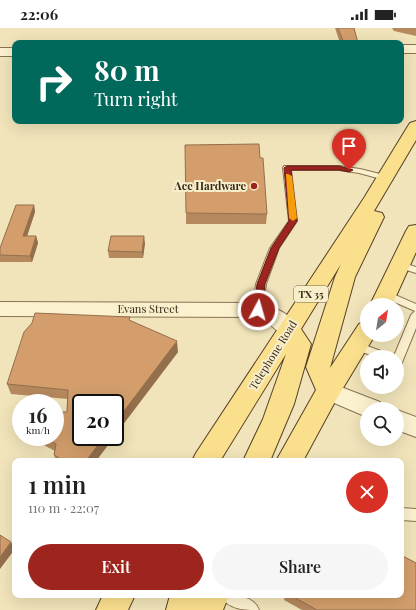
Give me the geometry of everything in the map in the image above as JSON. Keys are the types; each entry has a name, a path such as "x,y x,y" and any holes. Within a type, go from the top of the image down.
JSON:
{"main road":[{"name":"Telephone Road","path":"207,458 373,198 416,126"},
{"path":"328,391 318,368 345,277 378,211 373,198"},
{"path":"385,298 408,267 416,231"},
{"path":"258,458 264,447 290,379 300,344 289,329"},
{"path":"291,458 328,391 360,341"},
{"path":"111,610 118,598"},
{"path":"181,610 184,598"},
{"path":"206,610 212,598"}],"street":[{"path":"404,49 416,49"},
{"path":"0,52 12,52"},
{"name":"Evans Street","path":"0,309 258,310 271,314 289,329"},
{"path":"328,391 360,404"},
{"path":"404,423 416,428"}],"lane":[{"path":"258,310 261,284 275,248 293,221 287,168 339,168 385,178"},
{"path":"404,305 416,308"},
{"path":"402,350 416,315"},
{"path":"368,342 379,350"},
{"path":"404,514 416,515"},
{"path":"233,598 252,610"}],"building":[{"path":"338,28 354,28 357,40 343,40"},
{"path":"259,144 260,158 263,158 267,214 186,213 185,145"},
{"path":"16,205 34,205 23,236 36,236 30,256 0,255 0,248"},
{"path":"111,236 144,236 142,252 108,251"},
{"path":"35,313 130,317 129,320 177,341 124,411 124,394 72,394 72,446 97,446 88,458 59,458 54,455 56,446 64,446 64,412 67,412 68,390 7,384 24,332 32,323"},
{"path":"0,535 11,542 0,557"},
{"path":"404,557 416,563 416,610 317,610 295,598 404,598"}],"slow traffic":[{"path":"288,176 293,218"}],"place":[{"name":"Ace Hardware","path":"254,186"}],"route":[{"path":"258,310 261,284 275,248 293,221 287,168 339,168 349,170"}]}
